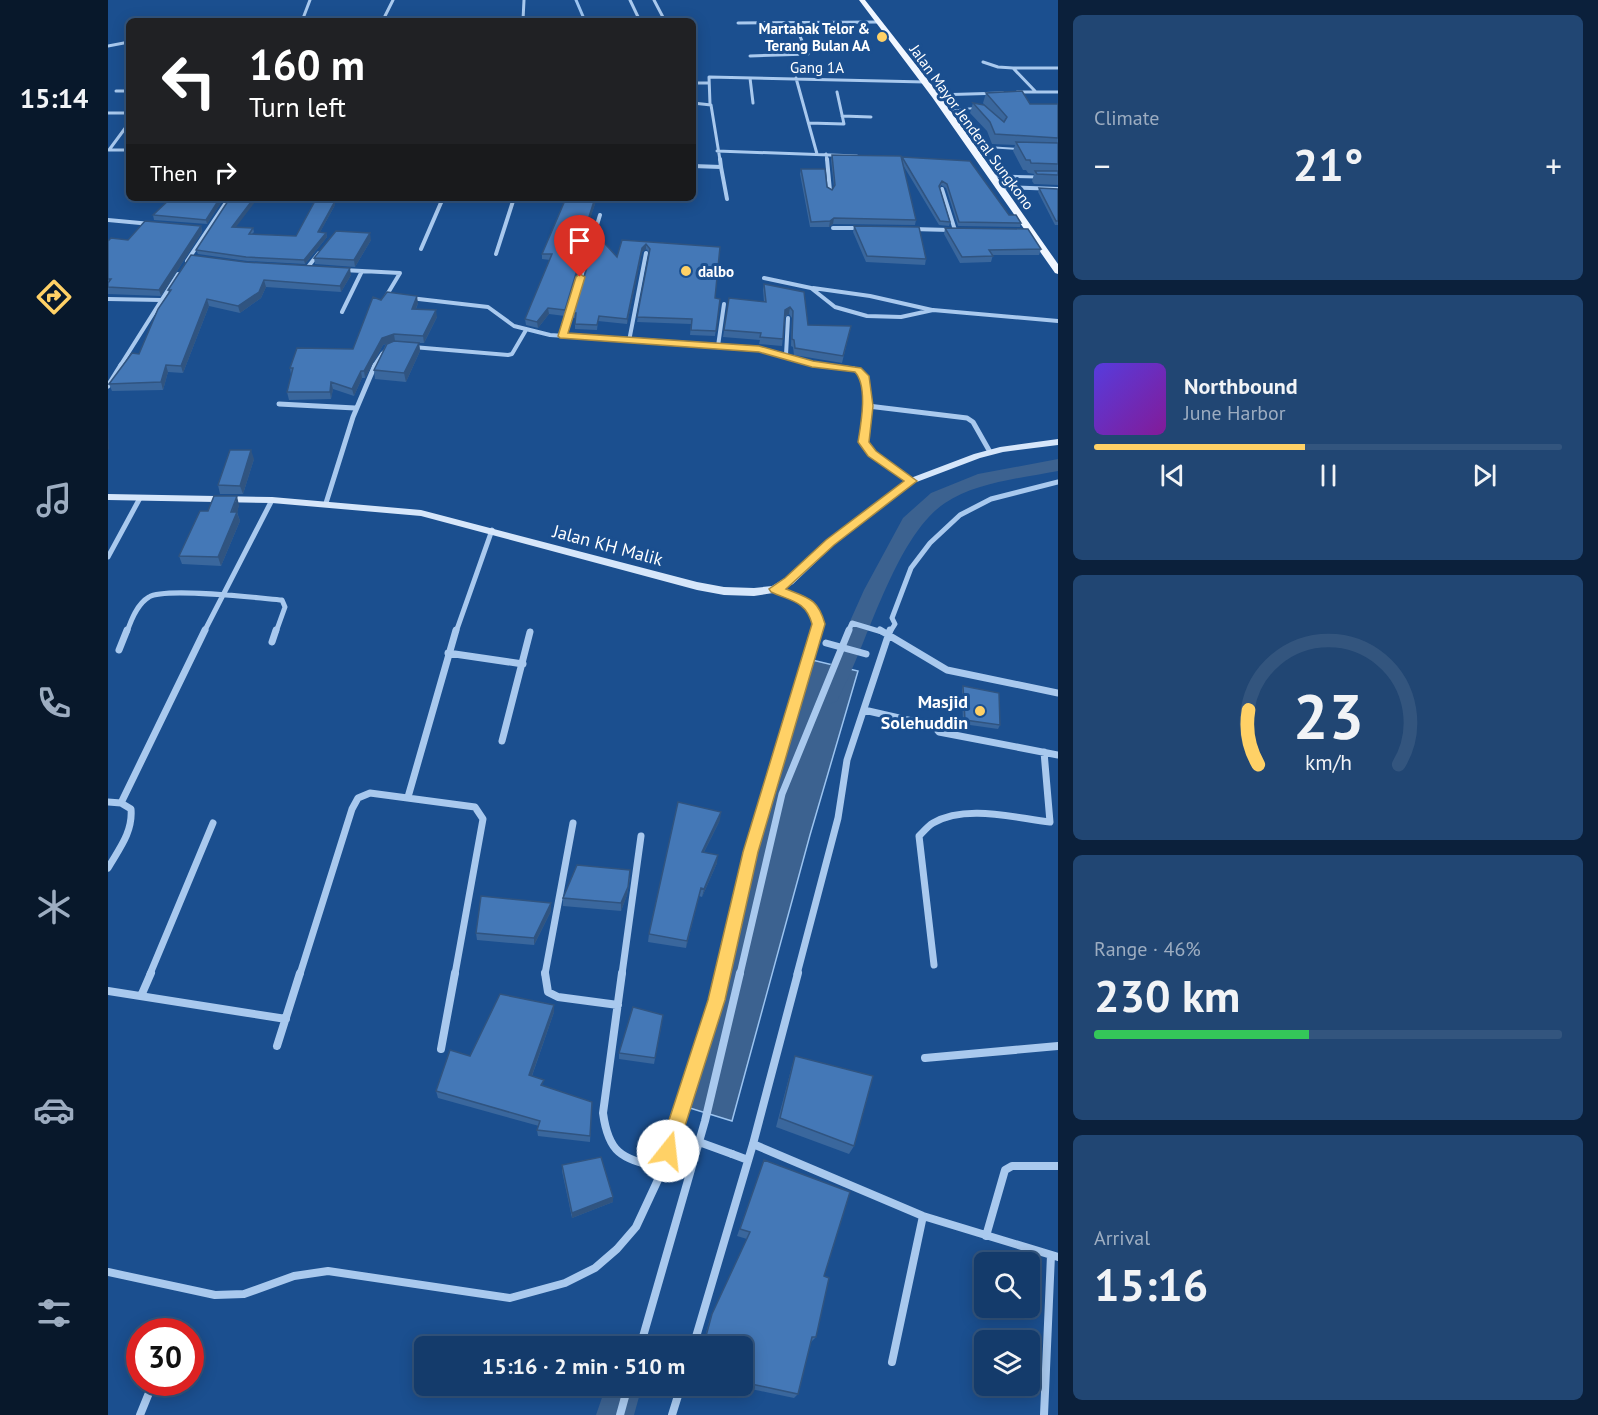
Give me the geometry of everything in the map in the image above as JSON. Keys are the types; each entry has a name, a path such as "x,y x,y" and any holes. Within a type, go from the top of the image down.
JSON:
{"main road":[{"name":"Jalan Mayor Jenderal Sungkono","path":"862,0 972,146 978,161 1001,187 1058,271"}],"street":[{"path":"303,18 310,0"},
{"path":"385,16 393,0"},
{"path":"523,18 524,0"},
{"path":"630,0 639,18"},
{"path":"654,0 663,18"},
{"path":"738,22 879,22"},
{"path":"750,56 808,54 794,23"},
{"path":"108,46 126,43"},
{"path":"983,62 998,68 1058,68"},
{"path":"1013,68 1035,91"},
{"name":"Gang 1A","path":"708,84 709,77 925,82"},
{"path":"750,78 753,103"},
{"path":"796,78 817,154"},
{"path":"696,84 708,84 717,151 727,199"},
{"path":"116,91 126,91"},
{"path":"809,123 844,124 837,92"},
{"path":"935,95 1058,92"},
{"path":"696,104 710,104"},
{"path":"108,113 126,113"},
{"path":"842,116 871,117"},
{"path":"109,150 126,127"},
{"path":"109,150 126,150"},
{"path":"717,151 858,156"},
{"path":"826,154 830,191"},
{"path":"696,166 721,167"},
{"path":"1001,187 1058,189"},
{"path":"911,229 958,230 942,189"},
{"path":"108,386 161,300 227,201"},
{"path":"421,249 442,201"},
{"path":"496,254 513,201"},
{"path":"563,336 600,215"},
{"path":"108,220 152,224"},
{"path":"197,227 208,228"},
{"path":"833,228 866,228"},
{"path":"1021,231 1032,231"},
{"path":"307,268 320,252"},
{"path":"629,341 646,253"},
{"path":"190,257 201,259"},
{"path":"297,268 318,269"},
{"path":"340,270 400,273 381,303"},
{"path":"342,312 362,271"},
{"path":"764,278 811,288 870,296 933,310 1058,321"},
{"path":"811,288 841,310 867,316 901,317 933,310"},
{"path":"387,295 396,296"},
{"path":"405,297 488,307 514,326 563,336 759,349 812,364 858,370 864,376 868,406 863,435 867,448 911,481"},
{"path":"108,299 161,300"},
{"path":"718,346 724,304"},
{"path":"786,355 788,318"},
{"path":"405,346 508,355 512,354 526,330"},
{"path":"326,503 355,408 382,351 395,345"},
{"path":"279,404 355,408"},
{"path":"868,406 967,418 975,425 990,452"},
{"path":"775,589 789,581 830,543 911,481 990,452 1058,442"},
{"path":"696,1336 753,1144 838,818 847,760 880,657 890,631 894,628 892,618 911,568 930,543 960,515 991,499 1058,482"},
{"name":"Jalan KH Malik","path":"108,497 272,500 421,513 697,586 724,591 754,592 775,589"},
{"path":"108,557 140,498"},
{"path":"121,803 221,598 272,500"},
{"path":"408,797 448,653 492,530"},
{"path":"108,1272 215,1295 244,1294 294,1276 328,1271 510,1298 564,1283 595,1268 617,1249 636,1227 663,1169 716,1000 750,852 819,624 814,610 806,602 775,589"},
{"path":"119,650 134,614 149,597 170,593 221,598 275,599 285,602 272,642"},
{"path":"643,1336 705,1121 782,794 852,623 879,630 947,670 1058,693"},
{"path":"501,741 530,632"},
{"path":"814,640 880,657"},
{"path":"448,653 523,664"},
{"path":"864,710 934,726 939,732 1058,755"},
{"path":"934,964 919,836 932,824 953,817 983,816 1054,823 1044,752"},
{"path":"277,1046 355,804 358,798 370,793 475,807 483,819 441,1049"},
{"path":"108,802 121,803 131,809 133,816 130,827 108,868"},
{"path":"141,996 213,823"},
{"path":"573,823 544,978 548,992 558,997 618,1005"},
{"path":"641,836 603,1113 604,1132 611,1148 619,1155 663,1169"},
{"path":"108,991 286,1018"},
{"path":"924,1058 1058,1046"},
{"path":"673,1133 748,1160"},
{"path":"753,1144 923,1216 1055,1256 1044,1415"},
{"path":"986,1236 1005,1170 1012,1166 1058,1166"},
{"path":"892,1362 923,1216"},
{"path":"140,1415 148,1396"},
{"path":"620,1415 625,1396"},
{"path":"672,1415 678,1396"}],"lane":[{"path":"945,110 984,110"},
{"path":"972,146 1026,149"},
{"path":"992,176 1047,178"}],"water":[{"path":"808,659 858,671 810,835 732,1121 680,1105"}],"building":[{"path":"1022,91 1030,104 1058,104 1058,138 995,134 990,122 973,103 984,105 1004,122 1007,117 986,93"},
{"path":"1016,142 1058,143 1058,164 1031,163 1030,160 1026,160"},
{"path":"832,155 901,156 916,220 834,218 830,221 811,222 801,169 825,169 827,187 832,190 835,185"},
{"path":"902,157 970,161 1009,215 1016,215 1021,223 959,222 947,184 942,181 939,186 950,222 940,221"},
{"path":"1035,171 1058,171 1058,175 1037,174"},
{"path":"1039,188 1058,189 1058,221 1056,221"},
{"path":"168,201 218,201 206,220 153,215"},
{"path":"228,201 252,201 232,227 253,228 249,234 296,236 315,201 335,201 318,232 326,233 304,260 246,257 196,250"},
{"path":"565,201 594,201 587,223 590,227 565,310 548,308 537,322 525,319 552,254 542,254"},
{"path":"145,221 201,226 159,290 108,287 111,279 108,279 108,241 111,238 128,240"},
{"path":"854,226 919,227 926,259 867,256"},
{"path":"945,228 1028,229 1041,249 989,250 993,256 962,257"},
{"path":"336,231 370,233 354,260 314,258"},
{"path":"597,235 617,257 622,240 720,247 715,298 720,299 716,331 691,330 692,319 637,317 650,249 646,244 642,248 627,319 599,316 597,325 575,324 576,313 573,313"},
{"path":"191,255 245,262 350,268 340,286 264,280 259,292 238,306 207,299 181,366 166,365 161,382 109,384 132,353 139,354 158,309"},
{"path":"764,284 804,292 808,325 851,326 843,356 795,348 792,339 793,311 790,307 785,310 783,339 760,337 761,333 724,330 729,298 766,302"},
{"path":"387,292 417,296 412,309 436,310 423,336 394,334 382,338 352,389 331,382 330,392 287,392 293,368 290,368 297,348 353,349 373,297 381,300"},
{"path":"394,341 419,343 404,373 374,370 387,344"},
{"path":"230,450 251,450 240,486 218,485"},
{"path":"214,496 237,496 231,512 237,512 218,557 179,556 200,511 208,511"},
{"name":"Masjid Solehuddin","path":"963,686 999,693 1000,725 965,720"},
{"path":"678,802 721,812 702,852 718,855 704,889 701,888 687,941 649,934"},
{"path":"577,865 630,870 628,887 621,903 563,898"},
{"path":"481,896 551,903 534,938 476,933"},
{"path":"500,994 554,1005 529,1075 544,1080 541,1085 592,1102 590,1136 537,1130 540,1121 436,1091 450,1050 470,1056"},
{"path":"633,1007 663,1015 655,1058 619,1053"},
{"path":"795,1056 873,1076 854,1146 780,1118"},
{"path":"601,1157 613,1197 572,1213 562,1165"},
{"path":"764,1160 850,1192 824,1276 829,1278 816,1337 812,1337 798,1394 753,1384 753,1336 706,1336 712,1314 750,1232 740,1229"}],"waterway":[{"path":"576,0 584,18"},
{"path":"829,695 875,590 910,523 938,498 985,478 1058,465"},
{"path":"615,1415 621,1396"}],"place":[{"name":"Martabak Telor & Terang Bulan AA","path":"882,37"},
{"name":"dalbo","path":"686,271"},
{"name":"Masjid Solehuddin","path":"980,711"}],"route":[{"path":"580,277 563,336 759,349 812,364 844,367 862,372 868,406 864,442 872,454 911,481 830,543 783,586 775,589 806,602 814,610 819,624 750,852 716,1000 668,1151"}]}
